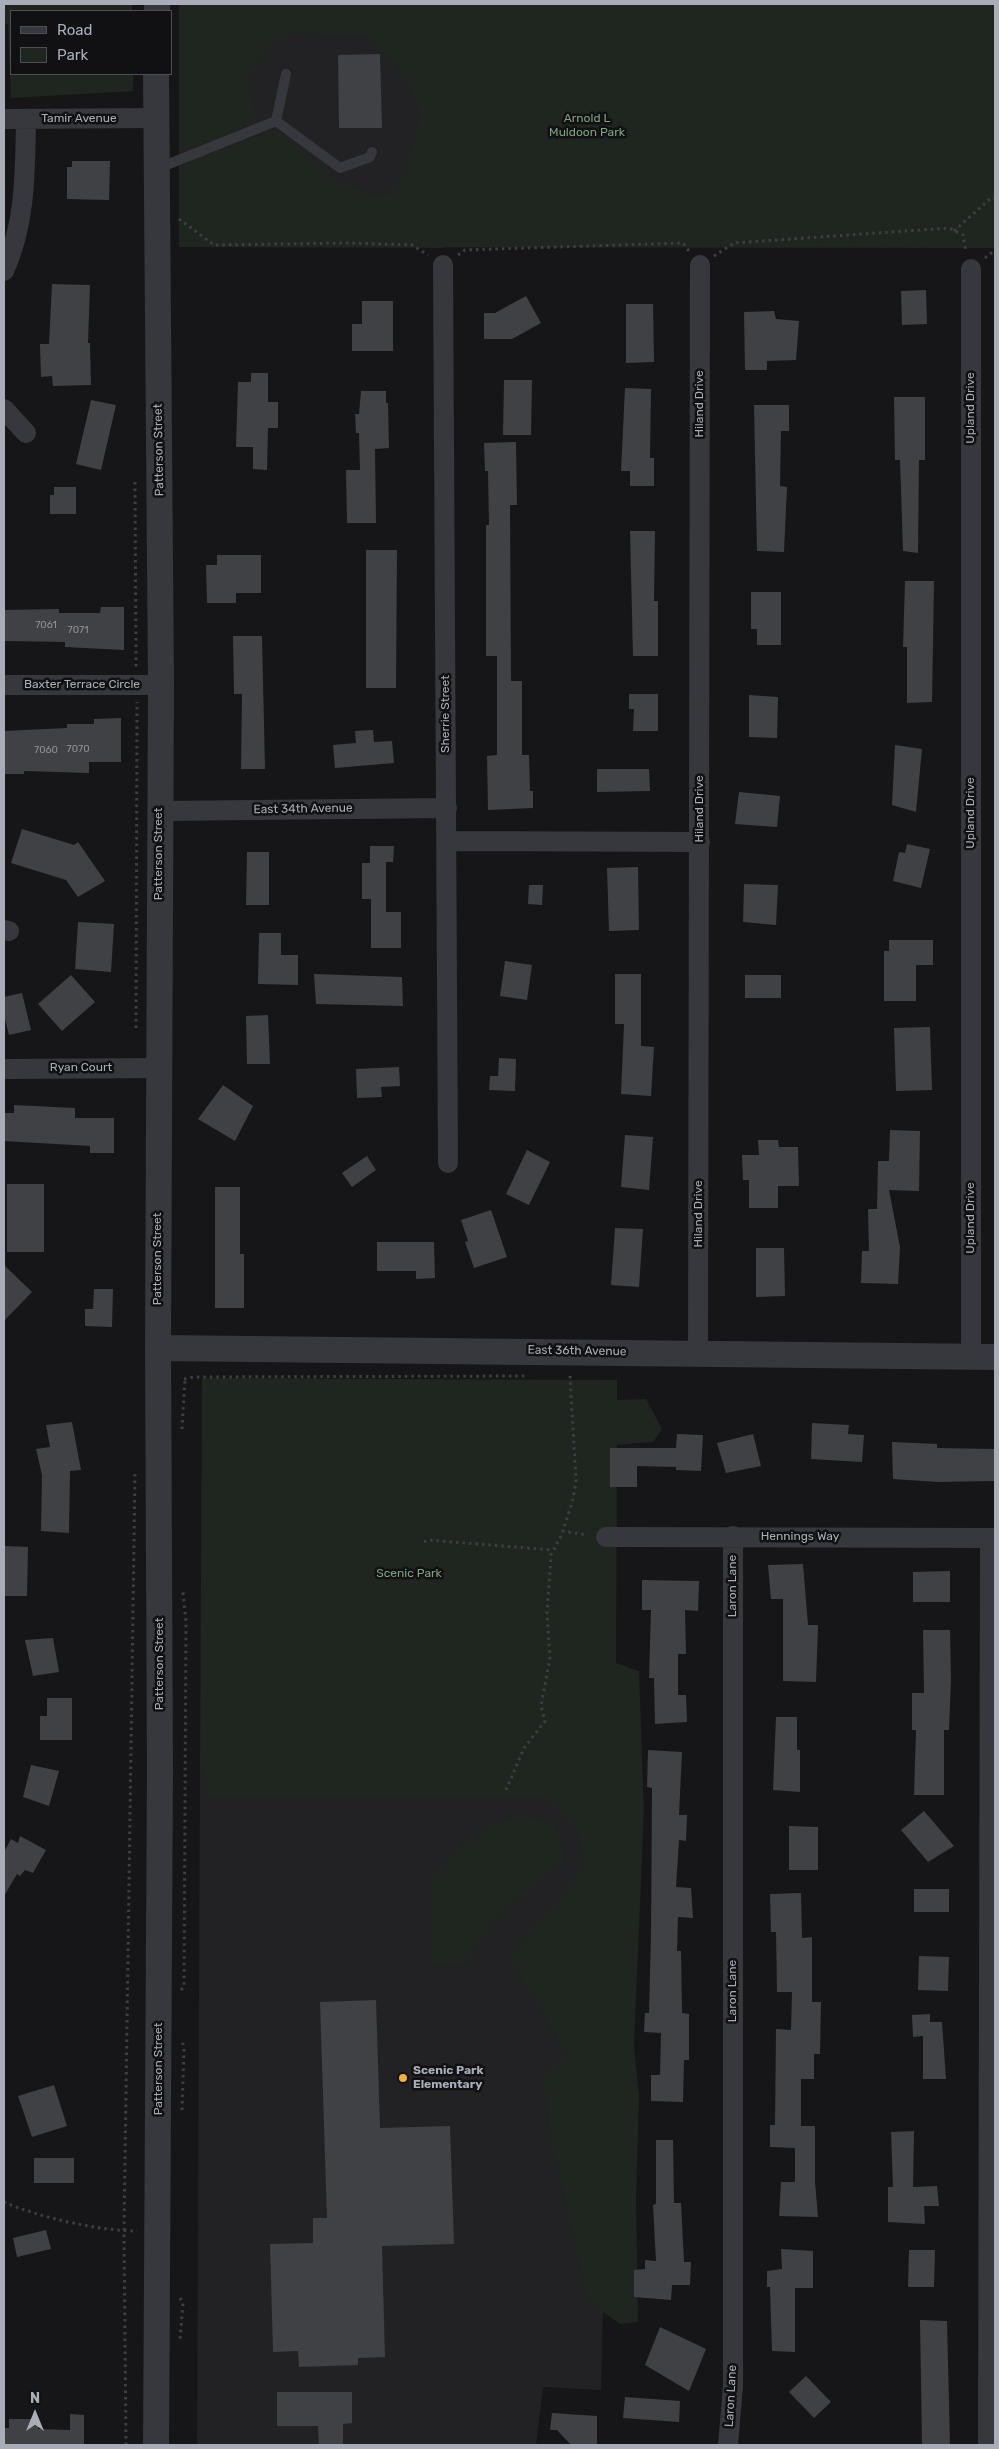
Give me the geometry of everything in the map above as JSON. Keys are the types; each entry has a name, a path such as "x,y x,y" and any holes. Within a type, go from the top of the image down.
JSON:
{"street":[{"name":"Patterson Street","path":"156,75 149,686 159,811 158,1348 160,1770 156,2445"},
{"name":"Tamir Avenue","path":"4,119 155,118"},
{"path":"4,270 15,248 25,193 26,119"},
{"name":"Sherrie Street","path":"443,265 448,1163"},
{"name":"Hiland Drive","path":"698,1353 700,265"},
{"name":"Upland Drive","path":"971,269 983,1357"},
{"path":"4,409 26,433"},
{"name":"Baxter Terrace Circle","path":"4,685 149,686"},
{"name":"East 34th Avenue","path":"159,811 447,808"},
{"path":"446,841 700,842"},
{"name":"Ryan Court","path":"4,1069 159,1068"},
{"name":"East 36th Avenue","path":"158,1348 983,1357"},
{"name":"Hennings Way","path":"606,1538 733,1536 992,1538"},
{"name":"Laron Lane","path":"728,2445 733,2386 733,1536"},
{"path":"988,2445 992,1538"}],"lane":[{"path":"276,121 286,74"},
{"path":"276,121 340,168 370,157 372,152"},
{"path":"156,169 276,121"}],"path":[{"path":"954,231 991,198 995,198"},
{"path":"176,217 214,245 349,243 412,245 443,265 466,250 683,243 700,265 734,243 949,228 963,235 971,269 995,250"},
{"path":"136,482 149,686 136,1030"},
{"path":"506,1790 524,1748 545,1721 541,1706 550,1658 548,1613 550,1555 562,1531 573,1499 576,1480 570,1376"},
{"path":"126,2445 124,2231 135,1468"},
{"path":"562,1531 606,1538"},
{"path":"424,1542 428,1540 553,1550"},
{"path":"4,2202 16,2208 79,2223 124,2231"}],"shaded area":[{"path":"179,10 443,10 443,248 179,247"},
{"name":"Scenic Park Elementary","path":"200,1768 616,1770 601,2390 543,2387 536,2445 197,2445"}],"green space":[{"path":"4,4 132,4 132,10 10,10 10,74 8,25 4,22"},
{"name":"Arnold L Muldoon Park","path":"179,4 995,4 995,248 179,247 179,167 246,140 272,134 281,135 301,148 338,183 353,186 367,196 389,195 406,170 421,113 407,82 368,36 320,36 300,31 271,44 246,80 256,115 250,122 221,138 179,151"},
{"path":"10,75 133,75 133,91 11,98"},
{"name":"Scenic Park","path":"202,1378 617,1380 617,1400 646,1399 662,1429 653,1442 617,1445 616,1663 639,1671 644,1811 634,2046 639,2096 636,2200 638,2322 620,2324 588,2301 549,2130 544,2075 567,2055 509,1956 560,1899 586,1862 575,1825 545,1797 211,1798 206,1793 205,1769 200,1768"},
{"path":"517,1816 555,1822 566,1860 496,1919 475,1948 470,1963 430,1965 430,1880 456,1851 487,1827"}],"building":[{"path":"380,54 382,128 339,128 338,55"},
{"path":"72,161 110,161 109,200 67,199 67,167 72,167"},
{"path":"52,284 90,285 88,343 90,343 91,385 53,386 52,376 41,377 40,344 49,344"},
{"path":"926,290 927,324 902,325 901,291"},
{"path":"526,296 541,323 512,339 484,339 484,313 495,313"},
{"path":"362,301 393,301 393,351 352,351 352,324 362,324"},
{"path":"626,304 653,304 654,362 626,363"},
{"path":"774,311 776,319 799,321 796,360 767,361 767,370 745,370 744,312"},
{"path":"251,373 268,373 268,402 278,402 278,428 268,428 267,470 253,469 253,447 236,447 238,382 251,382"},
{"path":"504,380 532,380 531,435 503,435"},
{"path":"625,388 651,389 650,458 654,458 654,486 630,486 630,471 621,471"},
{"path":"361,391 386,391 386,403 388,403 389,448 375,449 376,523 347,523 346,470 360,470 359,433 356,433 355,414 359,414"},
{"path":"894,397 925,397 925,460 919,460 918,553 903,551 900,460 895,460"},
{"path":"91,400 116,405 101,470 76,464"},
{"path":"754,405 789,405 789,431 781,431 780,486 787,487 784,552 757,551"},
{"path":"516,442 517,505 510,505 511,681 522,681 522,755 529,755 530,791 533,791 533,808 488,810 487,756 497,755 497,656 486,656 486,525 489,525 488,471 485,471 484,443"},
{"path":"54,487 76,487 76,514 50,514 50,495 54,495"},
{"path":"630,531 655,531 654,601 658,601 658,656 633,656"},
{"path":"366,550 397,550 396,688 366,688"},
{"path":"217,555 261,555 261,593 236,593 236,603 207,603 206,565 217,565"},
{"path":"905,581 934,581 932,702 907,703 907,647 903,647"},
{"path":"751,592 781,592 781,645 757,645 757,629 751,629"},
{"path":"101,607 124,607 124,650 65,647 65,642 4,641 4,610 59,609 59,613 100,613"},
{"path":"233,636 262,636 265,769 241,769 242,694 234,694"},
{"path":"629,694 658,694 658,731 633,731 634,709 629,709"},
{"path":"749,695 778,697 777,738 749,737"},
{"path":"121,718 121,762 89,762 89,773 24,771 24,774 4,774 4,731 67,728 67,724 94,724 94,719"},
{"path":"373,730 374,742 392,741 394,763 335,768 333,745 356,743 355,731"},
{"path":"895,745 922,749 916,812 892,805"},
{"path":"597,769 649,769 650,791 597,792"},
{"path":"739,792 780,796 777,827 735,824"},
{"path":"22,829 74,845 78,842 105,881 78,897 66,880 11,863"},
{"path":"907,844 930,849 921,888 893,881 899,852 905,853"},
{"path":"370,846 394,846 393,862 386,862 386,912 401,912 401,948 371,948 371,899 362,899 362,863 370,863"},
{"path":"247,852 269,852 269,905 246,905"},
{"path":"638,867 639,930 609,931 607,868"},
{"path":"744,884 778,885 776,925 743,922"},
{"path":"529,885 543,885 542,905 528,904"},
{"path":"78,922 114,924 111,972 75,969"},
{"path":"259,933 281,933 281,955 298,955 298,985 258,984"},
{"path":"889,940 933,940 933,965 916,965 916,1001 884,1001 884,951 889,951"},
{"path":"505,961 532,965 527,1000 500,996"},
{"path":"314,974 402,977 403,1006 316,1004"},
{"path":"615,974 641,974 641,1046 654,1047 651,1096 621,1094 624,1024 615,1024"},
{"path":"71,975 95,1002 62,1031 38,1004"},
{"path":"745,975 781,975 781,998 745,998"},
{"path":"22,993 31,1030 9,1035 4,1015 4,997"},
{"path":"268,1015 270,1064 247,1064 246,1016"},
{"path":"930,1027 932,1090 896,1091 894,1028"},
{"path":"499,1058 516,1059 515,1091 489,1090 490,1076 498,1076"},
{"path":"399,1067 400,1086 381,1087 382,1097 357,1098 356,1069"},
{"path":"223,1085 253,1106 235,1141 198,1119"},
{"path":"14,1105 75,1108 75,1118 114,1118 114,1153 90,1153 90,1146 4,1141 4,1113 14,1113"},
{"path":"890,1130 920,1131 919,1191 889,1190 900,1247 898,1284 861,1283 862,1251 869,1251 868,1209 877,1209 878,1161 889,1161"},
{"path":"625,1135 653,1137 649,1190 621,1187"},
{"path":"758,1140 778,1140 779,1147 798,1147 799,1186 778,1186 778,1208 749,1208 749,1180 743,1180 742,1155 759,1155"},
{"path":"527,1150 550,1162 529,1205 506,1194"},
{"path":"367,1156 376,1170 352,1187 342,1173"},
{"path":"7,1184 44,1184 44,1252 7,1252"},
{"path":"215,1187 240,1187 240,1254 244,1254 244,1308 215,1308"},
{"path":"491,1210 507,1257 474,1268 465,1242 468,1241 461,1220"},
{"path":"615,1228 643,1229 639,1287 611,1285"},
{"path":"377,1242 434,1242 435,1278 416,1279 416,1271 377,1271"},
{"path":"756,1248 784,1248 785,1296 756,1297"},
{"path":"4,1265 32,1292 4,1321"},
{"path":"94,1289 113,1289 112,1327 85,1326 85,1309 93,1309"},
{"path":"72,1422 81,1470 70,1471 69,1533 41,1531 42,1475 36,1449 50,1447 46,1425"},
{"path":"812,1423 849,1425 848,1434 864,1435 862,1462 811,1459"},
{"path":"677,1434 703,1435 701,1471 676,1470 676,1467 637,1466 637,1487 610,1487 610,1448 676,1448"},
{"path":"753,1434 761,1466 726,1473 717,1443"},
{"path":"892,1442 937,1444 937,1448 995,1449 995,1481 937,1482 893,1479"},
{"path":"4,1546 28,1547 27,1596 4,1596"},
{"path":"803,1564 808,1625 818,1625 816,1682 783,1681 783,1599 771,1599 768,1565"},
{"path":"950,1571 950,1602 913,1602 913,1572"},
{"path":"642,1580 699,1581 698,1611 685,1610 686,1654 678,1654 678,1695 686,1695 687,1722 655,1724 654,1678 649,1678 651,1610 642,1610"},
{"path":"923,1630 950,1630 951,1679 949,1730 944,1730 944,1795 914,1795 916,1730 912,1730 912,1693 924,1693"},
{"path":"53,1638 59,1672 33,1676 25,1640"},
{"path":"47,1698 72,1698 72,1740 40,1740 40,1716 47,1716"},
{"path":"776,1717 797,1717 797,1750 800,1750 800,1792 773,1790"},
{"path":"648,1750 682,1752 679,1815 687,1815 686,1841 679,1840 676,1887 691,1888 693,1918 678,1917 677,1951 681,1951 682,2013 689,2014 689,2060 684,2060 683,2102 651,2101 651,2075 660,2075 661,2033 644,2032 645,2013 649,2013 651,1936 652,1788 647,1787"},
{"path":"31,1765 59,1771 49,1806 23,1797"},
{"path":"924,1811 954,1846 928,1862 901,1830"},
{"path":"789,1826 818,1827 818,1870 789,1870"},
{"path":"20,1836 46,1850 33,1873 25,1870 20,1876 17,1874 4,1896 4,1852 11,1839 18,1843"},
{"path":"914,1889 949,1889 949,1912 914,1912"},
{"path":"801,1893 802,1938 812,1937 812,2002 821,2002 820,2054 814,2054 814,2079 801,2079 801,2126 815,2126 815,2182 818,2217 779,2216 781,2182 795,2182 795,2148 770,2147 770,2125 775,2125 776,2029 791,2030 792,1992 777,1992 776,1932 771,1932 770,1894"},
{"path":"919,1956 949,1957 948,1991 918,1990"},
{"name":"Scenic Park Elementary","path":"376,2000 380,2128 450,2126 454,2244 382,2246 385,2357 358,2358 358,2365 299,2367 298,2351 273,2352 270,2244 313,2243 313,2218 327,2218 320,2002"},
{"path":"930,2014 930,2022 942,2022 946,2079 923,2079 923,2036 913,2037 912,2015"},
{"path":"54,2085 67,2126 32,2137 18,2096"},
{"path":"914,2131 913,2187 937,2186 939,2206 924,2206 925,2224 888,2222 888,2187 893,2187 891,2132"},
{"path":"656,2140 673,2140 674,2203 681,2203 684,2262 691,2262 690,2285 672,2285 671,2300 634,2297 634,2270 645,2269 645,2260 656,2261 653,2205 656,2204"},
{"path":"34,2158 74,2158 74,2183 34,2183"},
{"path":"46,2230 51,2249 17,2257 13,2238"},
{"path":"781,2249 813,2251 813,2288 795,2288 795,2352 772,2351 770,2287 767,2287 767,2271 782,2269"},
{"path":"909,2250 935,2250 934,2287 908,2287"},
{"path":"920,2320 947,2321 950,2445 922,2445"},
{"path":"660,2327 706,2349 689,2391 645,2365"},
{"path":"806,2376 831,2402 814,2418 789,2392"},
{"path":"277,2392 352,2392 352,2423 343,2424 343,2445 319,2445 318,2426 277,2426"},
{"path":"625,2397 680,2401 679,2422 623,2418"},
{"path":"552,2413 597,2416 597,2445 571,2445 557,2430 550,2430"},
{"path":"70,2414 84,2415 84,2445 4,2445 4,2428 9,2428 9,2419 38,2419 38,2429 70,2430"}],"place":[{"name":"Scenic Park Elementary","path":"403,2078"}]}
